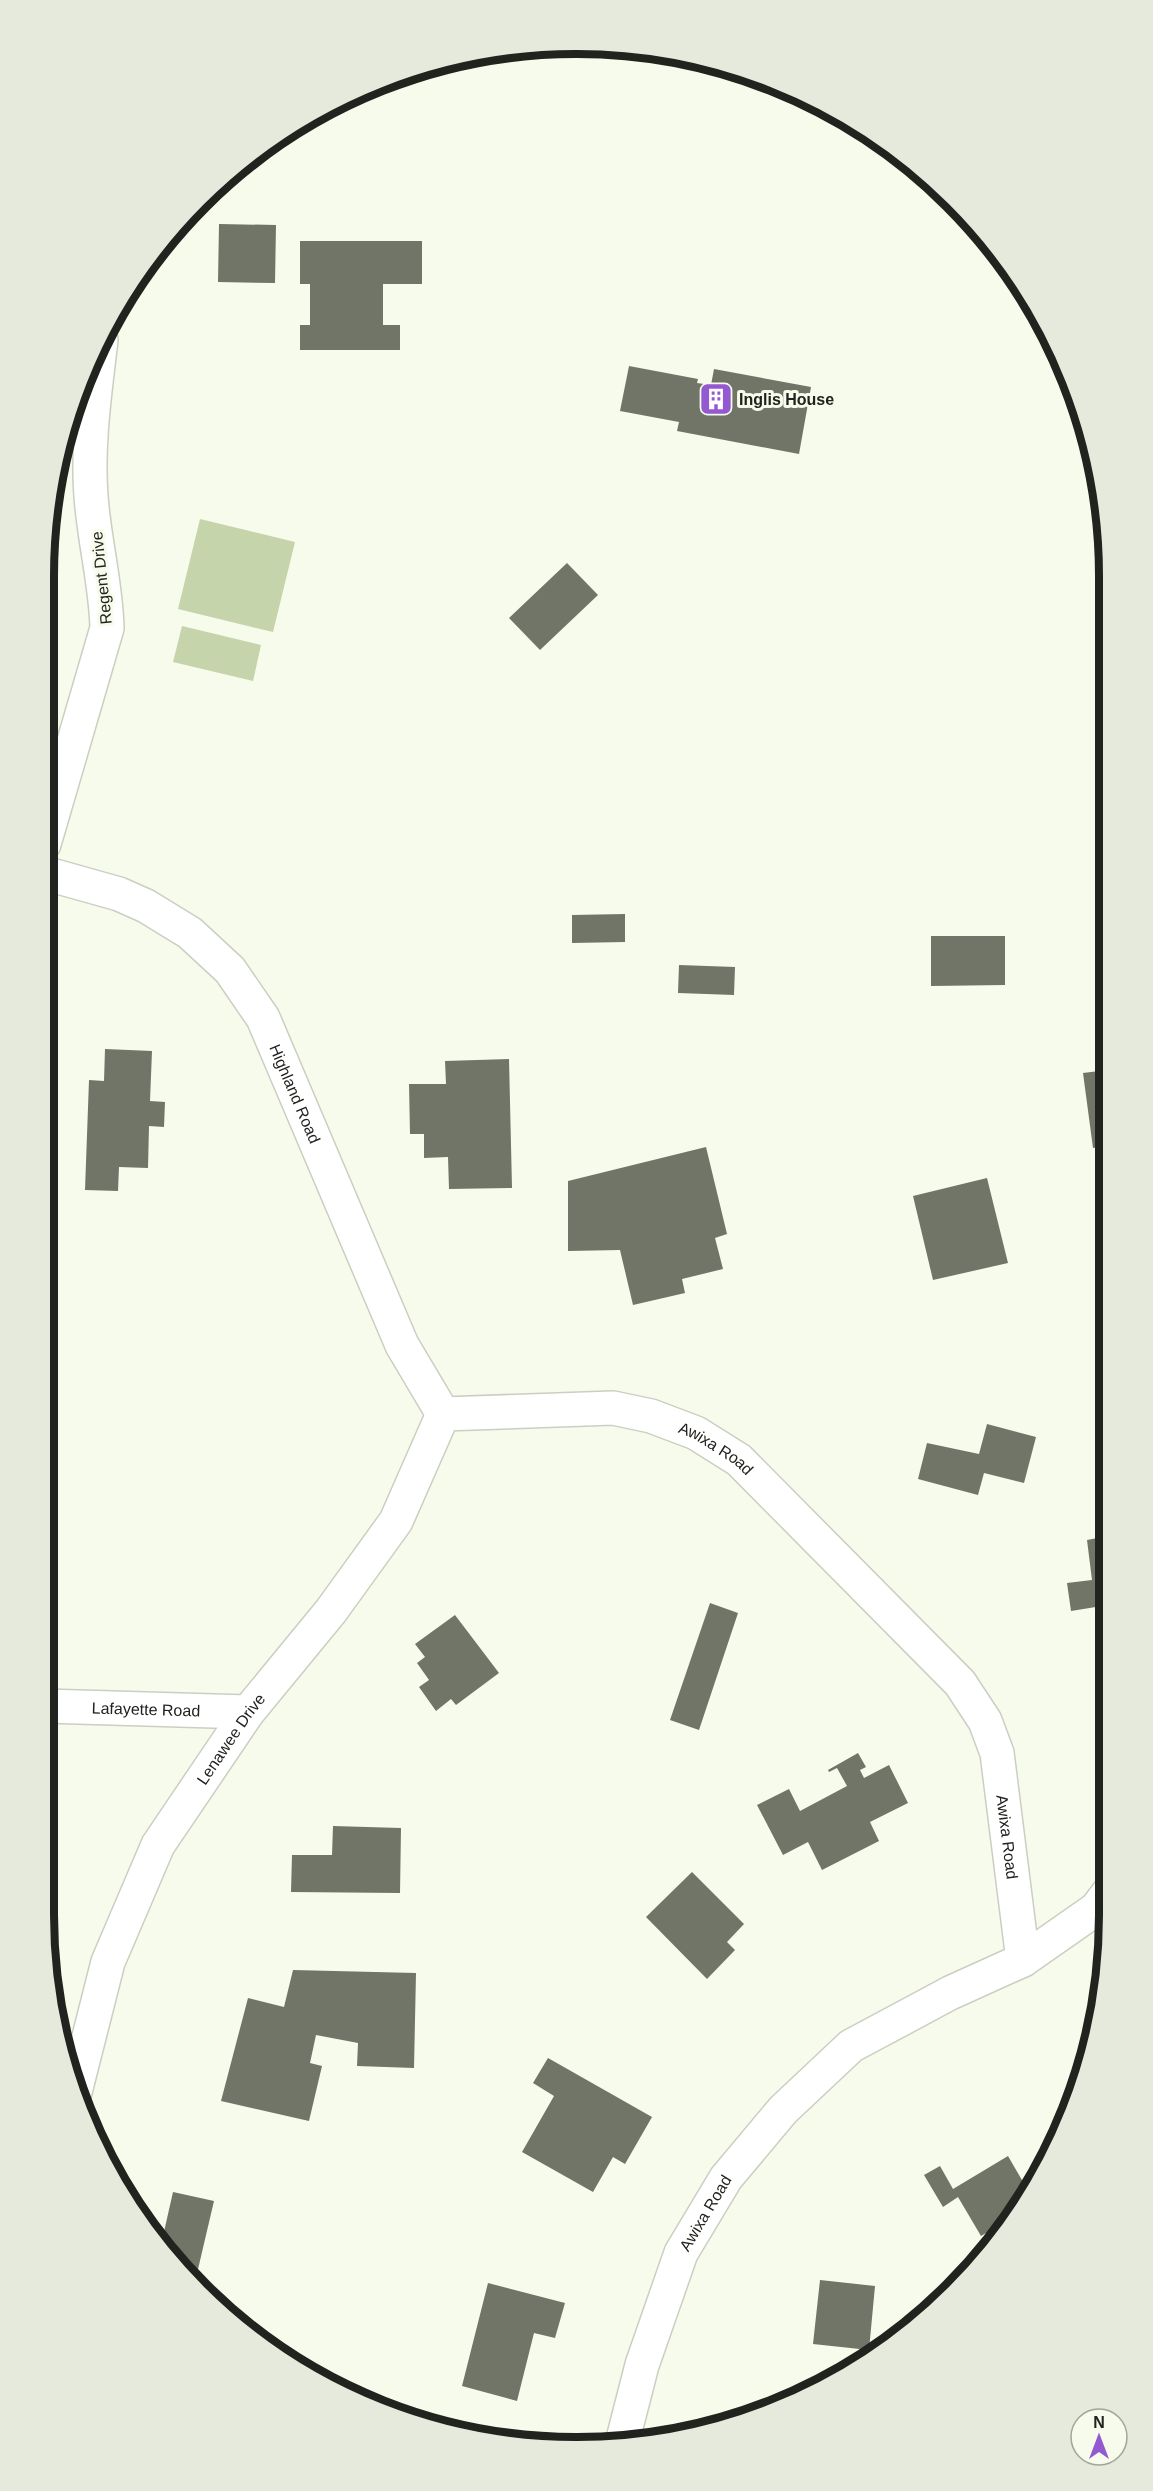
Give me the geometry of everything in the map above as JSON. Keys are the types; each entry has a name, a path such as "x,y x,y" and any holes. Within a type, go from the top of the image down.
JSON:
{"street":[{"name":"Regent Drive","path":"54,810 107,628 107,605 91,495 93,409 98,369"},
{"name":"Highland Road","path":"54,876 119,894 146,906 190,933 230,970 263,1018 402,1345 443,1414"},
{"name":"Awixa Road","path":"443,1414 613,1408 651,1416 696,1433 739,1460 960,1683 985,1721 997,1753 1023,1960 950,1994 851,2046 783,2110 726,2178 681,2253 642,2366 624,2435"},
{"name":"Lenawee Drive","path":"80,2074 108,1962 158,1845 248,1712 331,1611 396,1521 443,1414"},
{"name":"Lafayette Road","path":"54,1706 248,1712"},
{"path":"1023,1960 1099,1907"}],"green space":[{"path":"200,519 295,542 273,632 178,609"},
{"path":"182,626 261,645 253,681 173,662"}],"building":[{"path":"219,224 276,225 275,283 218,282"},
{"path":"300,241 422,241 422,284 383,284 383,325 400,325 400,350 300,350 300,325 310,325 310,284 300,284"},
{"name":"Inglis House","path":"629,366 698,379 697,383 711,385 714,369 811,387 799,454 677,431 679,422 620,411"},
{"path":"567,563 598,595 540,650 509,618"},
{"path":"625,914 625,942 572,943 572,915"},
{"path":"931,936 1005,936 1005,985 931,986"},
{"path":"679,965 735,967 734,995 678,993"},
{"path":"105,1049 152,1051 150,1101 165,1102 164,1127 149,1126 148,1168 119,1167 118,1191 85,1190 89,1080 104,1081"},
{"path":"509,1059 512,1188 449,1189 448,1157 424,1158 424,1134 410,1134 409,1084 446,1084 445,1061"},
{"path":"1099,1071 1099,1147 1093,1148 1083,1073"},
{"path":"706,1147 727,1234 715,1238 723,1269 682,1279 685,1293 633,1305 620,1250 568,1251 568,1181"},
{"path":"987,1178 1008,1263 933,1280 913,1196"},
{"path":"987,1424 1036,1437 1024,1483 984,1473 978,1495 918,1479 927,1443 979,1454"},
{"path":"1099,1538 1099,1606 1071,1611 1067,1583 1092,1580 1087,1540"},
{"path":"710,1603 738,1613 699,1730 670,1720"},
{"path":"455,1615 499,1673 456,1705 451,1699 436,1711 419,1687 429,1680 417,1663 425,1657 415,1644"},
{"path":"858,1753 866,1767 860,1770 864,1778 889,1765 908,1803 870,1822 879,1841 822,1870 808,1842 783,1855 757,1805 789,1789 800,1811 847,1786 837,1768 829,1772 828,1770"},
{"path":"333,1826 401,1828 400,1893 291,1892 292,1855 332,1855"},
{"path":"692,1872 744,1924 727,1942 735,1950 707,1979 646,1917"},
{"path":"293,1970 416,1973 414,2068 357,2066 358,2043 316,2035 310,2063 322,2066 309,2121 221,2101 248,1998 284,2007"},
{"path":"548,2058 652,2117 625,2164 613,2157 593,2192 522,2152 554,2096 533,2083"},
{"path":"1008,2156 1024,2184 994,2228 981,2236 958,2197 943,2207 924,2175 940,2166 953,2189"},
{"path":"173,2192 214,2201 197,2273 163,2235"},
{"path":"820,2280 875,2286 869,2347 866,2350 813,2344"},
{"path":"488,2283 565,2303 555,2338 534,2333 517,2401 462,2386"}],"place":[{"name":"Inglis House","path":"716,399"}]}
